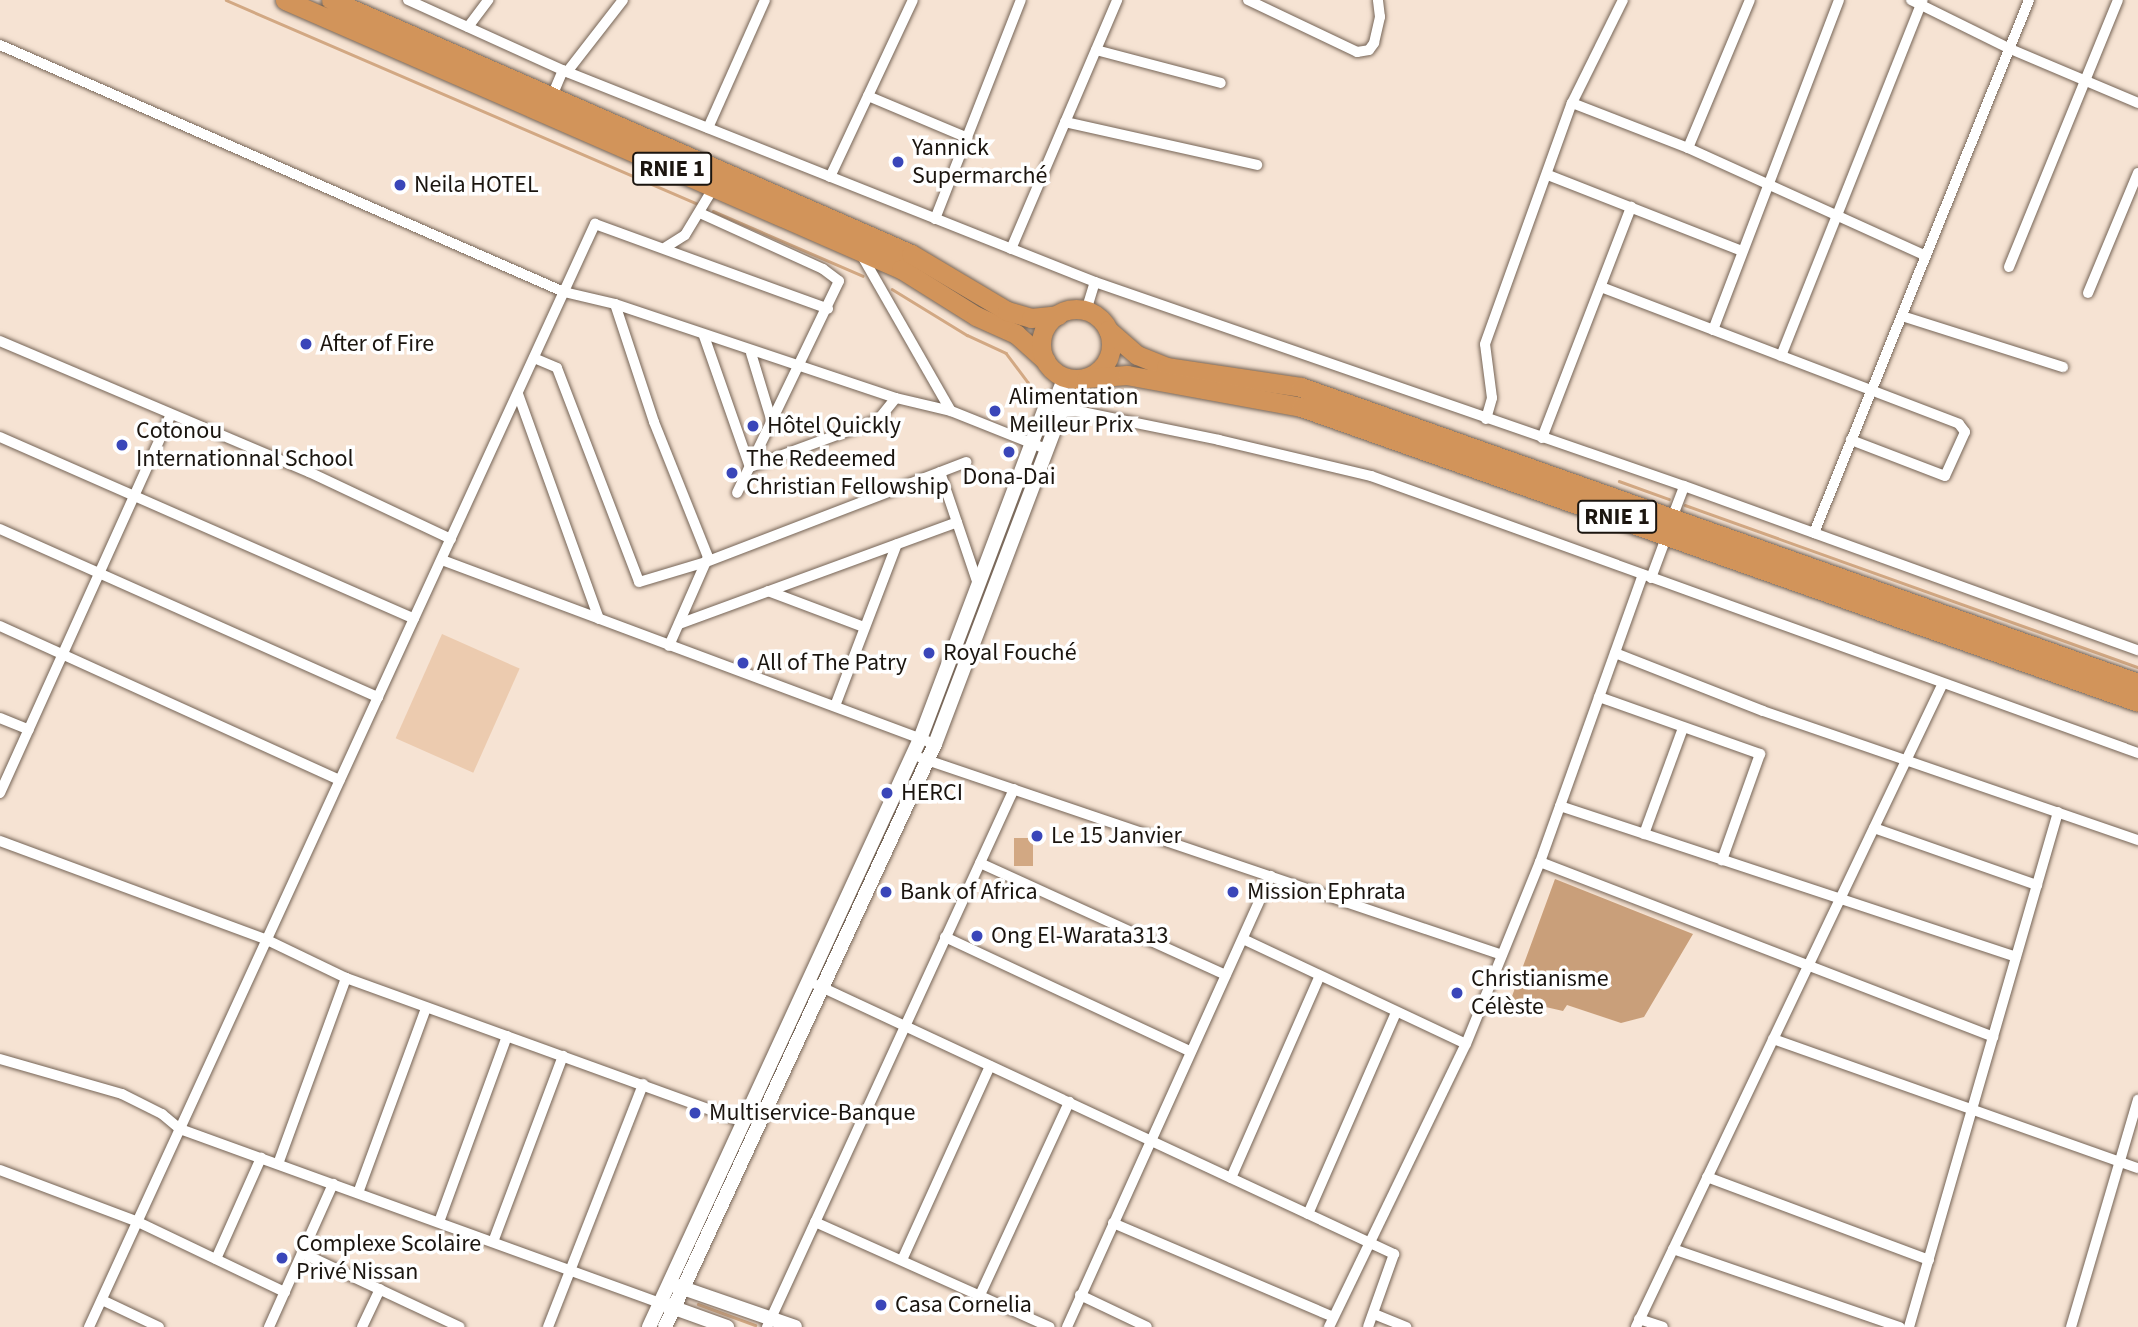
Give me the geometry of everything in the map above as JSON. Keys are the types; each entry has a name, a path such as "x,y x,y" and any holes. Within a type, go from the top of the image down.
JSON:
{"highway":[{"name":"RNIE 1","path":"285,0 901,269 976,316 1016,334 1065,377 1127,375 1202,392 1274,399 1670,526 2138,683"},
{"name":"RNIE 1","path":"331,0 911,254 1007,312 1031,318 1086,311 1137,355 1166,367 1301,387 2138,702"},
{"path":"1046,361 1043,336 1058,315"},
{"path":"1086,378 1098,372 1108,358 1108,330"}],"street":[{"path":"408,0 565,71 1095,282 1684,486 2138,650"},
{"path":"468,27 488,0"},
{"path":"552,96 565,71 623,0"},
{"path":"708,128 765,0"},
{"path":"830,177 913,0"},
{"path":"935,219 1021,0"},
{"path":"1011,249 1117,0"},
{"path":"1248,0 1357,51 1369,50 1374,43 1380,17 1378,0"},
{"path":"1486,419 1492,398 1485,344 1572,103 1623,0"},
{"path":"1688,148 1750,0"},
{"path":"1713,330 1839,0"},
{"path":"1814,533 2029,0"},
{"path":"2009,267 2118,0"},
{"path":"1781,356 1918,2 2008,48 2138,103"},
{"path":"0,44 565,292 615,304 798,368 896,398 951,411 1046,449"},
{"path":"1096,50 1221,83"},
{"path":"868,96 968,138"},
{"path":"1572,103 1688,148 1838,213 1926,256"},
{"path":"1065,122 1257,165"},
{"path":"2088,293 2138,173"},
{"path":"1548,175 1742,251"},
{"path":"666,247 685,235 702,214 714,187"},
{"path":"1542,438 1631,207"},
{"path":"702,214 835,275 839,281 828,309 737,493"},
{"path":"89,1327 595,224 666,247 828,309"},
{"path":"860,251 951,411"},
{"path":"1086,311 1095,282"},
{"path":"1601,287 1959,424 1965,437 1945,476 1851,440"},
{"path":"615,304 706,562 669,646"},
{"path":"1902,316 2063,367"},
{"path":"704,336 750,467"},
{"path":"0,341 451,538"},
{"path":"751,352 772,422"},
{"path":"534,358 557,368 636,580 645,582 706,562 966,462"},
{"path":"676,1285 822,987 935,744 1046,449 1065,377"},
{"path":"518,394 599,620"},
{"path":"750,467 878,420 896,398"},
{"path":"649,1327 667,1306 742,1121 920,739 1045,409 1058,405 1371,476 2138,754"},
{"path":"0,793 171,415"},
{"path":"0,437 414,619"},
{"path":"940,472 978,584"},
{"path":"1113,1223 1331,1322 1466,1044 1540,862 1615,653 1670,526 1684,486"},
{"path":"679,624 957,522"},
{"path":"0,529 378,697"},
{"path":"835,706 897,544"},
{"path":"442,560 935,744"},
{"path":"768,591 864,627"},
{"path":"0,626 340,780"},
{"path":"1615,653 1763,711 2138,840"},
{"path":"1663,1327 1637,1323 1943,683"},
{"path":"1599,697 1761,756 1722,860"},
{"path":"0,719 29,730"},
{"path":"1644,834 1683,728"},
{"path":"912,755 1502,955"},
{"path":"769,1323 1014,789"},
{"path":"1560,806 2016,957"},
{"path":"1909,1327 2058,812"},
{"path":"1874,828 2037,885"},
{"path":"0,841 267,940 346,978 742,1121"},
{"path":"1540,862 1993,1037"},
{"path":"980,863 1226,975"},
{"path":"1067,1327 1149,1140 1271,876"},
{"path":"946,937 1190,1051"},
{"path":"1243,939 1319,978 1466,1044"},
{"path":"278,1164 346,978"},
{"path":"1231,1178 1319,978"},
{"path":"808,980 1394,1254 1368,1327"},
{"path":"358,1193 426,1008"},
{"path":"1308,1214 1396,1013"},
{"path":"439,1222 506,1035"},
{"path":"1773,1039 2138,1168"},
{"path":"492,1242 564,1056"},
{"path":"0,1059 122,1094 151,1107 180,1129 727,1327"},
{"path":"902,1260 990,1066"},
{"path":"548,1327 573,1271 643,1084"},
{"path":"2071,1327 2138,1100"},
{"path":"980,1295 1069,1102"},
{"path":"216,1259 261,1158"},
{"path":"0,1170 138,1222 285,1292"},
{"path":"1707,1177 1929,1260"},
{"path":"269,1327 333,1184"},
{"path":"815,1222 1050,1327"},
{"path":"1673,1249 1900,1327"},
{"path":"302,1253 457,1326"},
{"path":"676,1285 769,1323 795,1327"},
{"path":"362,1327 380,1289"},
{"path":"1080,1295 1147,1327"},
{"path":"102,1300 159,1327"},
{"path":"665,1327 667,1306"},
{"path":"1374,1314 1407,1327"}],"shaded area":[{"path":"442,634 520,669 473,773 396,738"},
{"path":"1014,838 1033,838 1033,866 1014,866"},
{"path":"1555,879 1693,934 1644,1017 1621,1023 1567,1005 1563,1011 1511,999"}],"waterway":[{"path":"226,0 698,204"},
{"path":"713,211 863,276"},
{"path":"892,289 967,335 1006,353 1028,382 1032,399"},
{"path":"1619,481 1669,499"},
{"path":"1685,505 2138,667"},
{"path":"698,1304 755,1325"}],"place":[{"name":"Yannick Supermarché","path":"898,162"},
{"name":"Neila HOTEL","path":"400,185"},
{"name":"After of Fire","path":"306,344"},
{"name":"Alimentation Meilleur Prix","path":"995,411"},
{"name":"Hôtel Quickly","path":"753,426"},
{"name":"Cotonou Internationnal School","path":"122,445"},
{"name":"Dona-Dai","path":"1009,452"},
{"name":"The Redeemed Christian Fellowship","path":"732,473"},
{"name":"Royal Fouché","path":"929,653"},
{"name":"All of The Patry","path":"743,663"},
{"name":"HERCI","path":"887,793"},
{"name":"Le 15 Janvier","path":"1037,836"},
{"name":"Bank of Africa","path":"886,892"},
{"name":"Mission Ephrata","path":"1233,892"},
{"name":"Ong El-Warata313","path":"977,936"},
{"name":"Christianisme Célèste","path":"1457,993"},
{"name":"Multiservice-Banque","path":"695,1113"},
{"name":"Complexe Scolaire Privé Nissan","path":"282,1258"},
{"name":"Casa Cornelia","path":"881,1305"}]}
